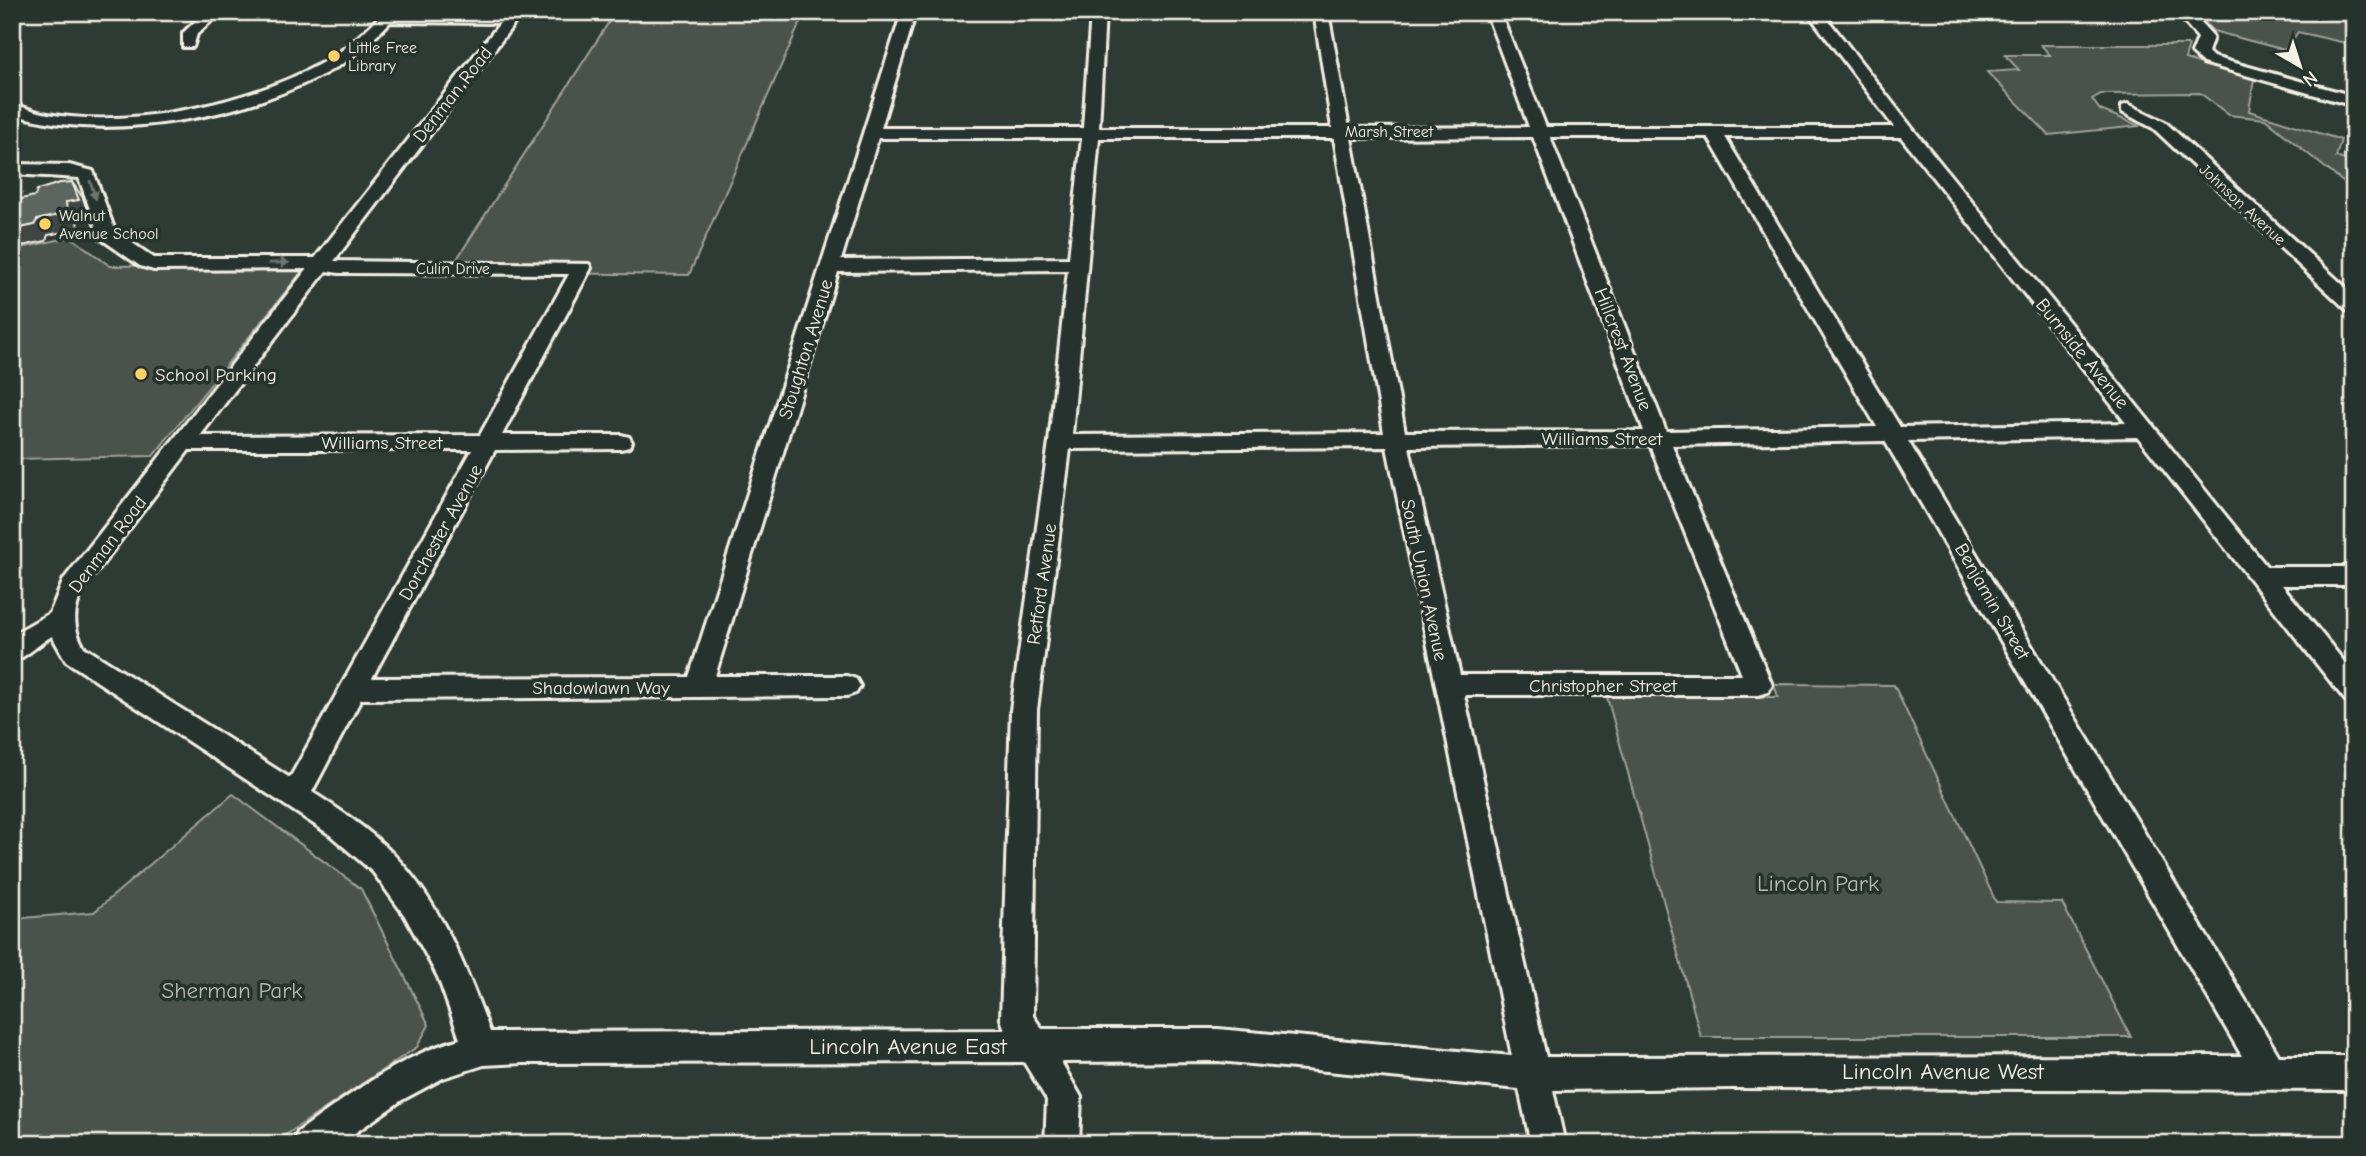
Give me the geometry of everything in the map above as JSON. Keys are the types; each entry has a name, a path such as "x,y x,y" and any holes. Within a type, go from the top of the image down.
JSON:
{"street":[{"path":"188,44 190,33 214,12"},
{"name":"Stoughton Avenue","path":"699,686 909,12"},
{"name":"Retford Avenue","path":"1062,1144 1064,1097 1017,1018 1024,710 1060,442 1091,132 1098,12"},
{"name":"South Union Avenue","path":"1321,12 1396,438 1447,685 1548,1144"},
{"name":"Hillcrest Avenue","path":"1493,12 1658,438 1759,685"},
{"name":"Burnside Avenue","path":"1814,12 1906,132 2354,693"},
{"path":"2183,12 2206,37 2200,53 2208,60 2354,101"},
{"path":"12,109 44,118 98,122 163,117 219,106 280,87 330,65 354,48 389,15 514,16"},
{"name":"Denman Road","path":"60,619 63,602 73,585 324,265 392,171 514,16"},
{"name":"Johnson Avenue","path":"2128,109 2160,125 2354,306"},
{"name":"Benjamin Street","path":"1713,131 2270,1072"},
{"name":"Marsh Street","path":"872,133 1906,132"},
{"name":"Culin Drive","path":"12,169 77,170 87,175 107,233 147,262 308,262 324,265 582,268"},
{"path":"831,266 1077,264"},
{"name":"Dorchester Avenue","path":"295,796 582,268"},
{"name":"Williams Street","path":"1060,442 1658,438 2145,430"},
{"name":"Williams Street","path":"185,443 621,442"},
{"path":"2261,576 2354,576"},
{"path":"12,652 19,643 60,619 65,639 75,654 338,825 383,863 416,906 452,972 480,1050"},
{"name":"Christopher Street","path":"1447,685 1759,685"},
{"name":"Shadowlawn Way","path":"354,688 847,686"},
{"name":"Lincoln Avenue East","path":"310,1144 391,1087 424,1069 480,1050 523,1046 1218,1045 1532,1074"},
{"name":"Lincoln Avenue West","path":"1532,1074 2354,1073"}],"green space":[{"path":"531,12 803,16 689,275 303,270 153,456 12,459 12,250 71,237 110,266 455,262 612,17 527,17"},
{"path":"2195,12 2354,12 2354,45 2298,32 2285,50 2213,31"},
{"path":"2041,45 2189,45 2185,59 2254,79 2249,111 2341,140 2336,157 2354,163 2354,191 2265,119 2229,115 2200,93 2101,94 2092,99 2100,110 2140,126 2049,135 1987,72 2019,70 2005,55 2050,55"},
{"name":"Lincoln Park","path":"1774,684 1894,685 1996,902 2062,903 2131,1037 1701,1037 1607,697 1778,697"},
{"name":"Sherman Park","path":"233,794 361,889 429,1025 417,1047 272,1144 12,1144 12,919 94,912"}],"building":[{"path":"72,182 79,200 66,202 67,213 37,220 34,225 12,230 12,201 35,196 37,190"}],"place":[{"name":"Little Free Library","path":"334,56"},
{"name":"Walnut Avenue School","path":"45,224"},
{"name":"School Parking","path":"141,374"}]}
